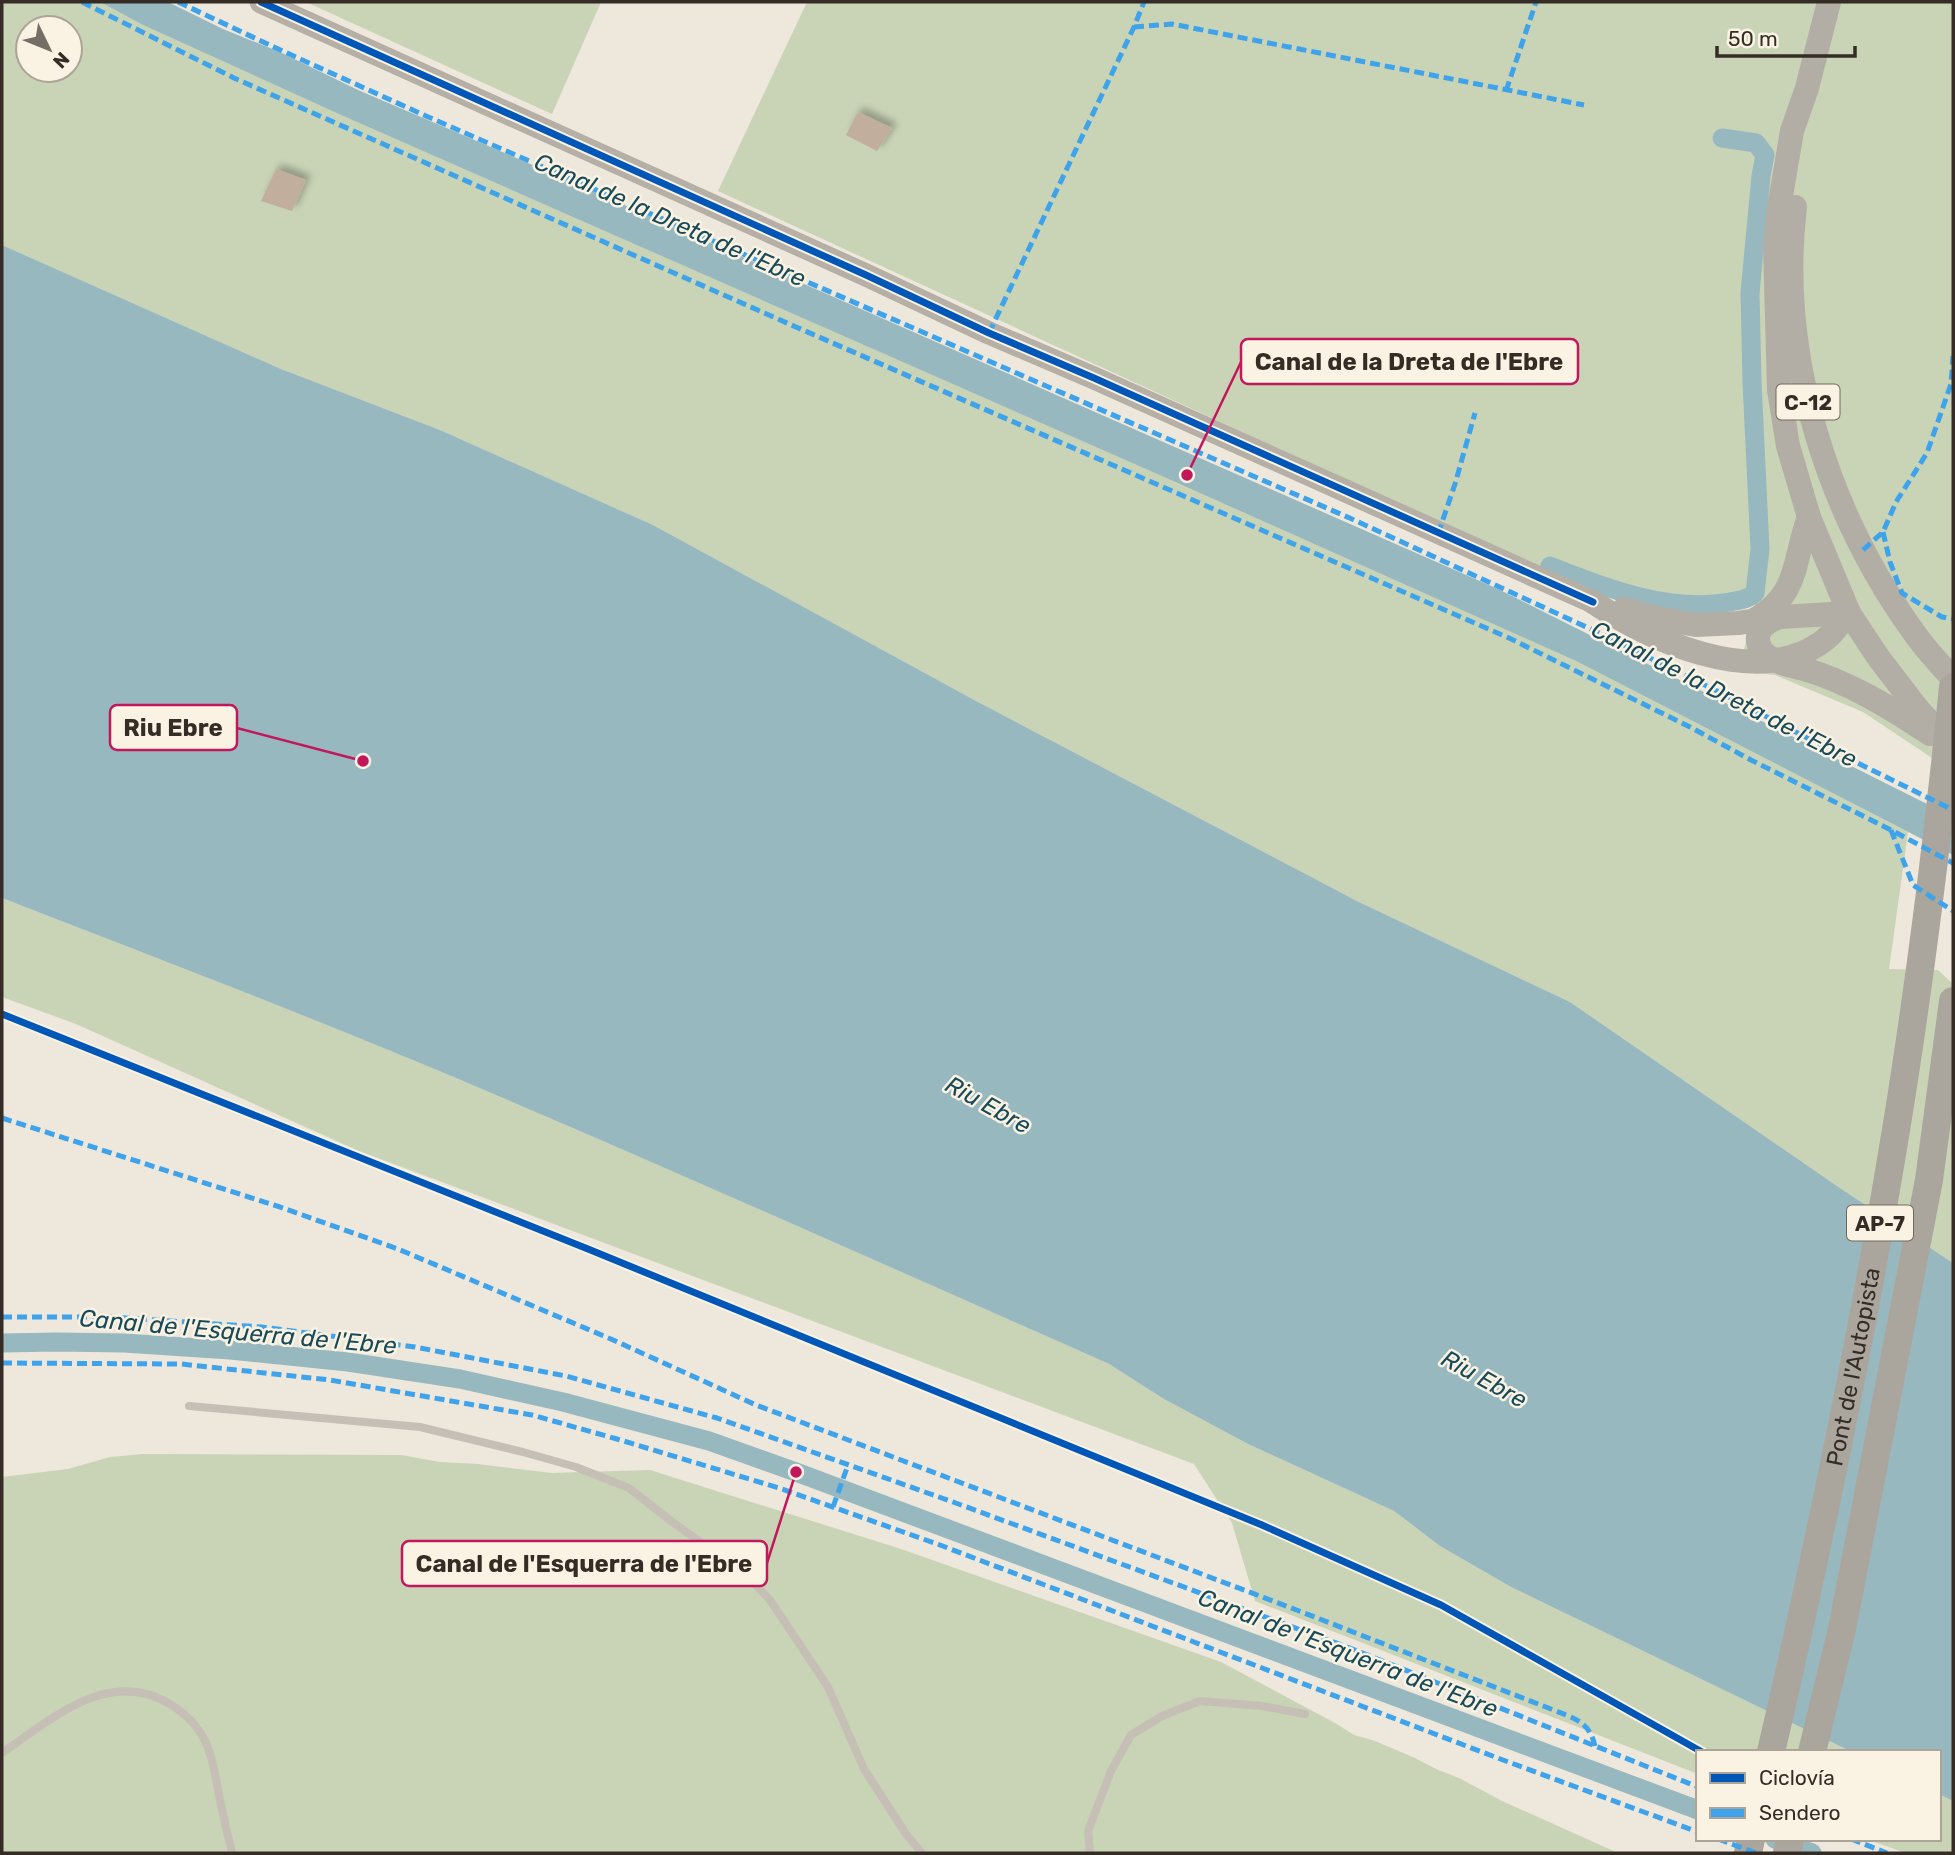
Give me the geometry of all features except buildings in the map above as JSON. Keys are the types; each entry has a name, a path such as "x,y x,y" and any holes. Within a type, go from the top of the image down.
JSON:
{"highway":[{"name":"Pont de l'Autopista","path":"1771,1750 1849,1387 1890,1167 1938,835 1953,687"},
{"name":"Pont de l'Autopista","path":"1812,1750 1842,1629 1929,1180 1953,1001"}],"main road":[{"name":"C-12","path":"1829,2 1807,88 1792,131 1775,246 1779,390 1788,446 1809,517 1849,613 1878,657 1953,749"},
{"name":"C-12","path":"1807,88 1808,119 1794,220 1792,272 1799,359 1812,418 1834,485 1863,550 1916,636 1953,678"},
{"name":"C-12","path":"1777,276 1793,244"},
{"path":"1738,623 1760,616 1786,592 1809,517"},
{"path":"1593,602 1696,625 1849,613"},
{"path":"1593,602 1619,620 1688,650 1737,661 1755,662 1793,656 1819,645 1849,613"},
{"path":"1780,617 1767,622 1759,633 1759,643 1764,654 1864,694 1953,749"}],"street":[{"path":"261,2 989,333 1094,377 1593,602"}],"lane":[{"path":"189,1406 420,1427 576,1467 629,1488 744,1573 771,1600 828,1687 864,1769 906,1834 922,1853"},
{"path":"2,1753 72,1706 95,1695 119,1691 138,1692 159,1698 176,1707 194,1723 205,1741 212,1759 232,1853"},
{"path":"1090,1853 1088,1831 1111,1771 1131,1735 1162,1716 1200,1701 1262,1706 1305,1714"}],"green space":[{"path":"2,2 100,2 143,25 341,115 1576,661 1908,832 1889,969 1938,970 1953,984 1953,1263 1570,1002 1357,901 978,702 653,525 440,430 281,369 2,245"},
{"path":"306,2 601,2 552,114"},
{"path":"807,2 1953,2 1953,772 1863,712 1775,675 1738,671 1756,605 1667,611 1580,587 718,191"},
{"path":"2,898 456,1078 1109,1364 1164,1399 1248,1444 1394,1511 1440,1546 1511,1587 1848,1750 1696,1750 1696,1773 1255,1601 1232,1523 1194,1464 359,1151 76,1024 2,997"},
{"path":"143,1454 401,1455 440,1462 552,1473 650,1470 901,1549 1221,1662 1354,1735 1415,1758 1618,1853 2,1853 2,1477 68,1469 110,1457"},
{"path":"1941,1795 1953,1801 1953,1853 1906,1853 1872,1841 1941,1841"}],"water":[{"path":"100,2 168,2 358,90 1498,589 1953,817 1953,855 1576,661 341,115 143,25"},
{"path":"2,245 281,369 440,430 653,525 978,702 1357,901 1570,1002 1953,1263 1953,1801 1941,1795 1941,1750 1848,1750 1511,1587 1440,1546 1394,1511 1248,1444 1164,1399 1109,1364 456,1078 2,898"}],"waterway":[{"path":"1550,566 1615,590 1661,601 1707,605 1743,599 1755,593 1760,549 1750,293 1765,155 1756,143 1722,138"},
{"name":"Canal de l'Esquerra de l'Ebre","path":"2,1343 124,1343 348,1362 460,1379 563,1402 709,1441 1696,1809"},
{"name":"Canal de l'Esquerra de l'Ebre","path":"1780,1841 1812,1853"}],"marked path":[{"path":"82,2 234,78 1509,638 1690,727 1953,863"},
{"path":"178,2 426,116 1352,519 1595,631 1953,810"},
{"path":"989,333 1144,2"},
{"path":"1506,91 1536,2"},
{"path":"1134,27 1172,24 1584,105"},
{"path":"1863,550 1883,532 1896,502 1927,453 1951,384 1953,356"},
{"path":"1438,534 1475,413"},
{"path":"1883,532 1890,562 1902,593 1942,617 1953,619"},
{"path":"1891,830 1913,885 1953,911"},
{"path":"2,1118 280,1207 398,1249 611,1339 756,1405 1566,1715 1584,1725 1595,1746"},
{"path":"2,1317 109,1317 262,1327 415,1347 566,1376 717,1418 953,1502 1355,1650 1696,1786"},
{"path":"2,1363 181,1364 330,1380 532,1415 779,1488 940,1545 1696,1831"},
{"path":"833,1507 848,1465"},
{"path":"1723,1841 1756,1853"},
{"path":"1856,1841 1887,1853"}],"cycle path":[{"path":"261,2 989,333 1593,602"},
{"path":"2,1014 588,1249 1262,1525 1441,1605 1698,1750"}],"place":[{"name":"Canal de la Dreta de l'Ebre","path":"1187,475"},
{"name":"Riu Ebre","path":"363,761"},
{"name":"Canal de l'Esquerra de l'Ebre","path":"796,1472"}]}
